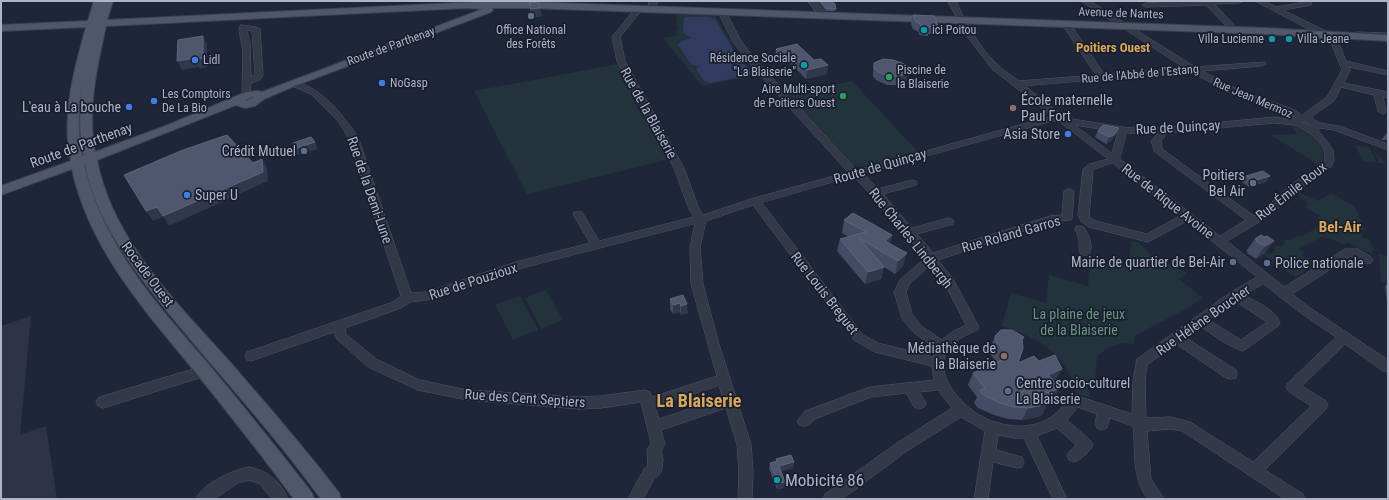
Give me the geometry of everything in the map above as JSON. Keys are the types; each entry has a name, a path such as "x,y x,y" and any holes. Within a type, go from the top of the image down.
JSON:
{"main road":[{"path":"97,23 99,1"},
{"name":"Rocade Ouest","path":"108,1 97,23 76,91 73,118 77,163 83,186 95,219 113,255 138,291 271,454 305,499"},
{"name":"Avenue de Nantes","path":"1,28 468,6 499,5 639,9 652,5 722,12 1327,33 1345,36 1388,38"},
{"name":"Route de Parthenay","path":"1,191 499,5"},
{"name":"Rocade Ouest","path":"97,23 86,106 90,158 96,182 117,232 136,261 157,288 306,465 332,499"}],"street":[{"path":"499,5 520,1"},
{"path":"812,1 824,16"},
{"name":"Rue de Rique Avoine","path":"952,1 977,46 995,68 1220,241 1302,308 1388,367"},
{"name":"Rue Jean Mermoz","path":"1085,1 1203,76 1236,92 1292,112 1301,120 1301,126 1314,127"},
{"path":"1146,5 1239,1"},
{"path":"1259,1 1327,33 1388,35"},
{"path":"1208,2 1235,30"},
{"path":"1276,9 1308,3"},
{"name":"Rue de la Blaiserie","path":"639,9 616,37 621,61 680,168 694,209 701,220"},
{"name":"Rue Charles Lindbergh","path":"722,12 737,42 752,62 852,171 856,172 910,232 949,282 973,327 958,334 943,347"},
{"path":"1066,24 1102,77"},
{"path":"247,81 257,78 259,75 256,29 244,28 247,81 249,98"},
{"path":"1301,120 1331,99 1346,70 1344,62 1327,33"},
{"path":"1344,62 1388,73"},
{"name":"Rue de l'Abbé de l'Estang","path":"1017,84 1262,64"},
{"name":"Rue de la Demi-Lune","path":"309,76 314,92"},
{"name":"Rue de la Demi-Lune","path":"293,82 314,92 341,118 353,137 407,298"},
{"path":"1338,84 1388,95"},
{"path":"1378,93 1382,111"},
{"name":"Route de Quinçay","path":"701,220 719,212 755,200 1053,118 1061,118"},
{"name":"Rue de Quinçay","path":"1061,118 1124,130 1164,131 1269,120 1301,120"},
{"path":"1314,127 1333,127 1388,147"},
{"name":"Rue Émile Roux","path":"1220,241 1267,213 1298,183 1328,165 1330,160 1324,143 1314,127"},
{"path":"1124,130 1115,160 1093,166 1088,169 1083,214 1086,221 1148,238 1187,216"},
{"path":"1164,131 1156,141 1158,150 1254,220"},
{"path":"875,193 912,183"},
{"name":"Rue Roland Garros","path":"931,259 1054,218 1067,218 1069,191"},
{"name":"Rue Louis Breguet","path":"755,200 859,338 875,347 938,363"},
{"path":"578,214 596,245"},
{"path":"701,220 695,248 697,284 712,341 744,444 746,471 745,498"},
{"name":"Rue de Pouzioux","path":"251,356 397,305 407,298 427,296 520,265 687,222 701,220"},
{"path":"910,232 949,222"},
{"name":"Rue Roland Garros","path":"1080,230 1085,238 1085,252"},
{"path":"1284,293 1349,252 1354,252 1367,260"},
{"path":"931,259 904,283 900,292 906,315 916,328 943,347 938,363 939,376 942,384 948,395 961,410 976,420 1011,432 1028,432 1044,428 1058,421 1075,401 1139,422 1148,424 1170,423 1185,426 1298,499"},
{"name":"Rue Hélène Boucher","path":"1139,422 1139,381 1141,363 1235,294 1265,278"},
{"path":"1200,320 1229,340 1242,346 1274,323 1268,315 1235,294"},
{"name":"Rue des Cent Septiers","path":"338,326 341,336 372,363 418,385 466,395 579,403 601,402 645,396 648,404"},
{"path":"1253,470 1272,454 1321,405 1293,387 1344,337"},
{"path":"1177,338 1231,374"},
{"path":"103,402 204,371"},
{"path":"635,499 649,474 655,468 656,460 654,450 658,444 648,404 725,379"},
{"path":"804,421 810,415 870,392 942,384"},
{"path":"910,388 919,403"},
{"path":"653,427 731,401"},
{"path":"830,499 905,445 961,410"},
{"path":"1102,424 1105,410"},
{"path":"1058,421 1086,445 1074,456"},
{"path":"1139,422 1144,479 1148,488 1157,499"},
{"path":"981,499 993,427"},
{"path":"1028,432 1060,499"},
{"path":"988,454 1017,462"},
{"path":"203,499 221,484 244,474 252,474 259,475 264,479 281,499"}],"shaded area":[{"path":"31,316 20,435 46,426 57,499 1,499 1,326"}],"green space":[{"path":"677,14 715,15 737,53 755,75 702,86 663,38 676,36 678,26 676,26"},
{"path":"618,64 640,104 636,106 637,109 640,113 645,112 670,159 527,194 474,91"},
{"path":"852,81 918,152 861,167 852,164 790,95"},
{"path":"1290,126 1297,127 1310,134 1320,144 1324,158 1323,165 1320,166 1271,135 1296,134 1296,131"},
{"path":"1355,145 1369,147 1377,163 1363,161"},
{"path":"1373,150 1387,164 1379,163"},
{"path":"1298,192 1318,201 1331,193 1355,207 1365,230 1360,230 1364,238 1369,239 1375,251 1372,251 1371,254 1347,242 1343,245 1334,240 1321,237 1299,249 1305,253 1302,255 1317,264 1295,277 1279,267 1281,265 1263,255 1267,252 1270,254 1276,249 1274,248 1277,245 1280,247 1286,243 1284,241 1287,239 1290,240 1297,236 1303,236 1325,222 1318,218 1321,216 1306,208 1308,203 1306,200 1301,199"},
{"name":"La plaine de jeux de la Blaiserie","path":"1131,241 1139,243 1153,256 1187,273 1179,279 1203,298 1188,308 1134,336 1134,344 1124,343 1114,345 1101,352 1097,356 1095,380 1089,379 1088,387 1091,398 1077,394 1066,368 1050,350 1040,342 1028,336 1002,326 1011,293 1046,303 1049,275 1088,286 1092,258 1129,267"},
{"path":"1379,254 1388,257 1388,284 1381,281"},
{"path":"546,290 563,320 541,329 525,298"},
{"path":"520,296 538,330 513,340 495,305"}],"water":[{"path":"708,17 715,19 735,53 751,72 751,75 710,83 704,81 696,69 700,66 692,65 678,45 681,41 692,38 683,33 684,18"}],"building":[{"path":"820,1 831,1 835,4 836,9 826,8"},
{"path":"538,2 540,8 531,9 529,3"},
{"path":"913,15 934,16 938,26 921,27 920,24 915,21"},
{"path":"1317,33 1330,33 1334,38 1320,37"},
{"path":"203,36 203,58 177,61 178,40"},
{"path":"797,44 814,60 821,59 828,65 807,70 790,53 782,55 776,49"},
{"path":"883,59 893,60 907,65 909,69 907,74 889,76 878,72 874,68 874,63"},
{"path":"1103,125 1119,128 1114,135 1109,137 1098,131"},
{"name":"Super U","path":"227,135 253,163 262,159 263,172 163,216 157,207 146,211 124,175 183,150"},
{"path":"311,137 315,142 294,149 293,143"},
{"path":"1263,171 1270,176 1253,181 1246,176"},
{"path":"853,213 892,235 885,241 907,253 898,261 859,238 884,267 868,272 840,239 866,232 844,220"},
{"path":"1261,235 1265,237 1267,236 1274,241 1265,246 1255,239"},
{"path":"683,295 687,304 681,306 680,303 673,305 670,299"},
{"path":"1001,330 1012,330 1024,337 1022,340 1023,348 1018,363 1034,356 1039,361 1055,355 1062,369 1048,375 1060,388 1053,391 1050,390 1046,400 1049,402 1044,405 1028,408 1014,407 1000,403 979,391 985,388 973,373 1009,357 996,341 995,336"},
{"path":"791,455 794,462 779,466 785,482 778,483 770,463 777,461 776,459"}],"place":[{"name":"Office National des Forêts","path":"531,16"},
{"name":"ici Poitou","path":"924,30"},
{"name":"Villa Lucienne","path":"1272,39"},
{"name":"Villa Jeane","path":"1289,39"},
{"name":"Lidl","path":"195,60"},
{"name":"Résidence Sociale \"La Blaiserie\"","path":"804,65"},
{"name":"Piscine de la Blaiserie","path":"889,77"},
{"name":"NoGasp","path":"382,83"},
{"name":"Aire Multi-sport de Poitiers Ouest","path":"843,96"},
{"name":"Les Comptoirs De La Bio","path":"154,101"},
{"name":"L'eau à La bouche","path":"129,107"},
{"name":"École maternelle Paul Fort","path":"1013,108"},
{"name":"Asia Store","path":"1068,134"},
{"name":"Crédit Mutuel","path":"304,151"},
{"name":"Poitiers Bel Air","path":"1253,183"},
{"name":"Super U","path":"187,195"},
{"name":"Mairie de quartier de Bel-Air","path":"1233,262"},
{"name":"Police nationale","path":"1267,263"},
{"name":"Médiathèque de la Blaiserie","path":"1004,356"},
{"name":"Centre socio-culturel La Blaiserie","path":"1008,391"},
{"name":"Mobicité 86","path":"777,480"}],"district":[{"name":"Poitiers Ouest","path":"1113,47"},
{"name":"Bel-Air","path":"1340,227"},
{"name":"La Blaiserie","path":"699,400"}]}
